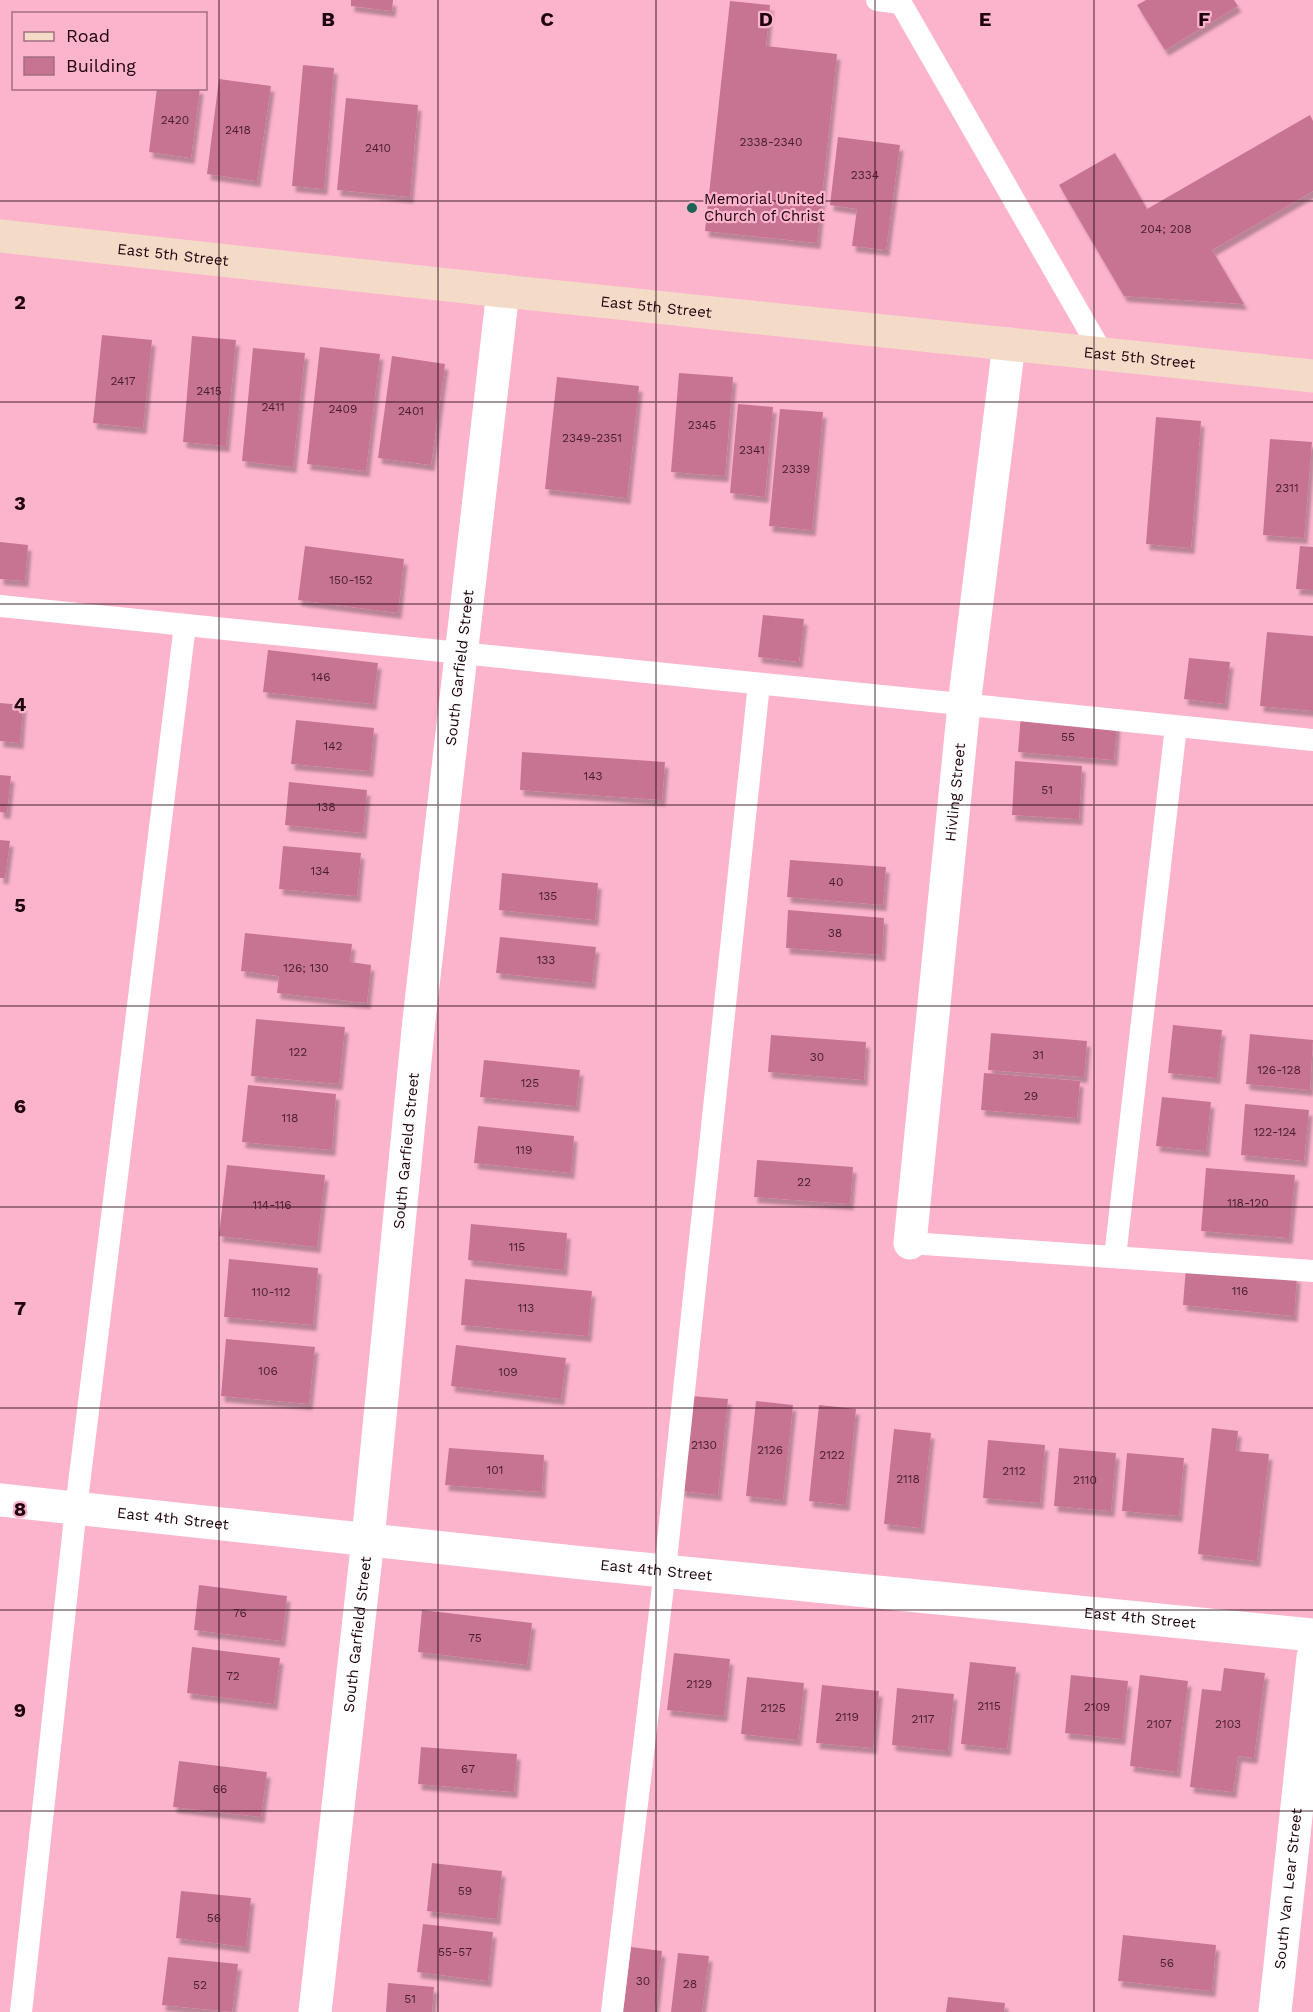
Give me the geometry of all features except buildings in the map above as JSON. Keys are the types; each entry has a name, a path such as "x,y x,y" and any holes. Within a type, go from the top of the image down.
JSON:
{"street":[{"name":"East 5th Street","path":"0,236 1313,376"},
{"name":"South Garfield Street","path":"315,2012 368,1539 419,1020 502,291"},
{"name":"Hivling Street","path":"910,1243 964,705 1009,344"},
{"name":"East 4th Street","path":"0,1500 1313,1635"},
{"name":"South Van Lear Street","path":"1275,2012 1313,1657"}],"lane":[{"path":"877,0 900,1 1102,353"},
{"path":"0,606 1313,740"},
{"path":"21,2012 76,1508 185,625"},
{"path":"612,2012 665,1570 759,684"},
{"path":"1115,1257 1176,726"},
{"path":"910,1243 1313,1271"}],"place":[{"name":"Memorial United Church of Christ","path":"692,208"}]}
